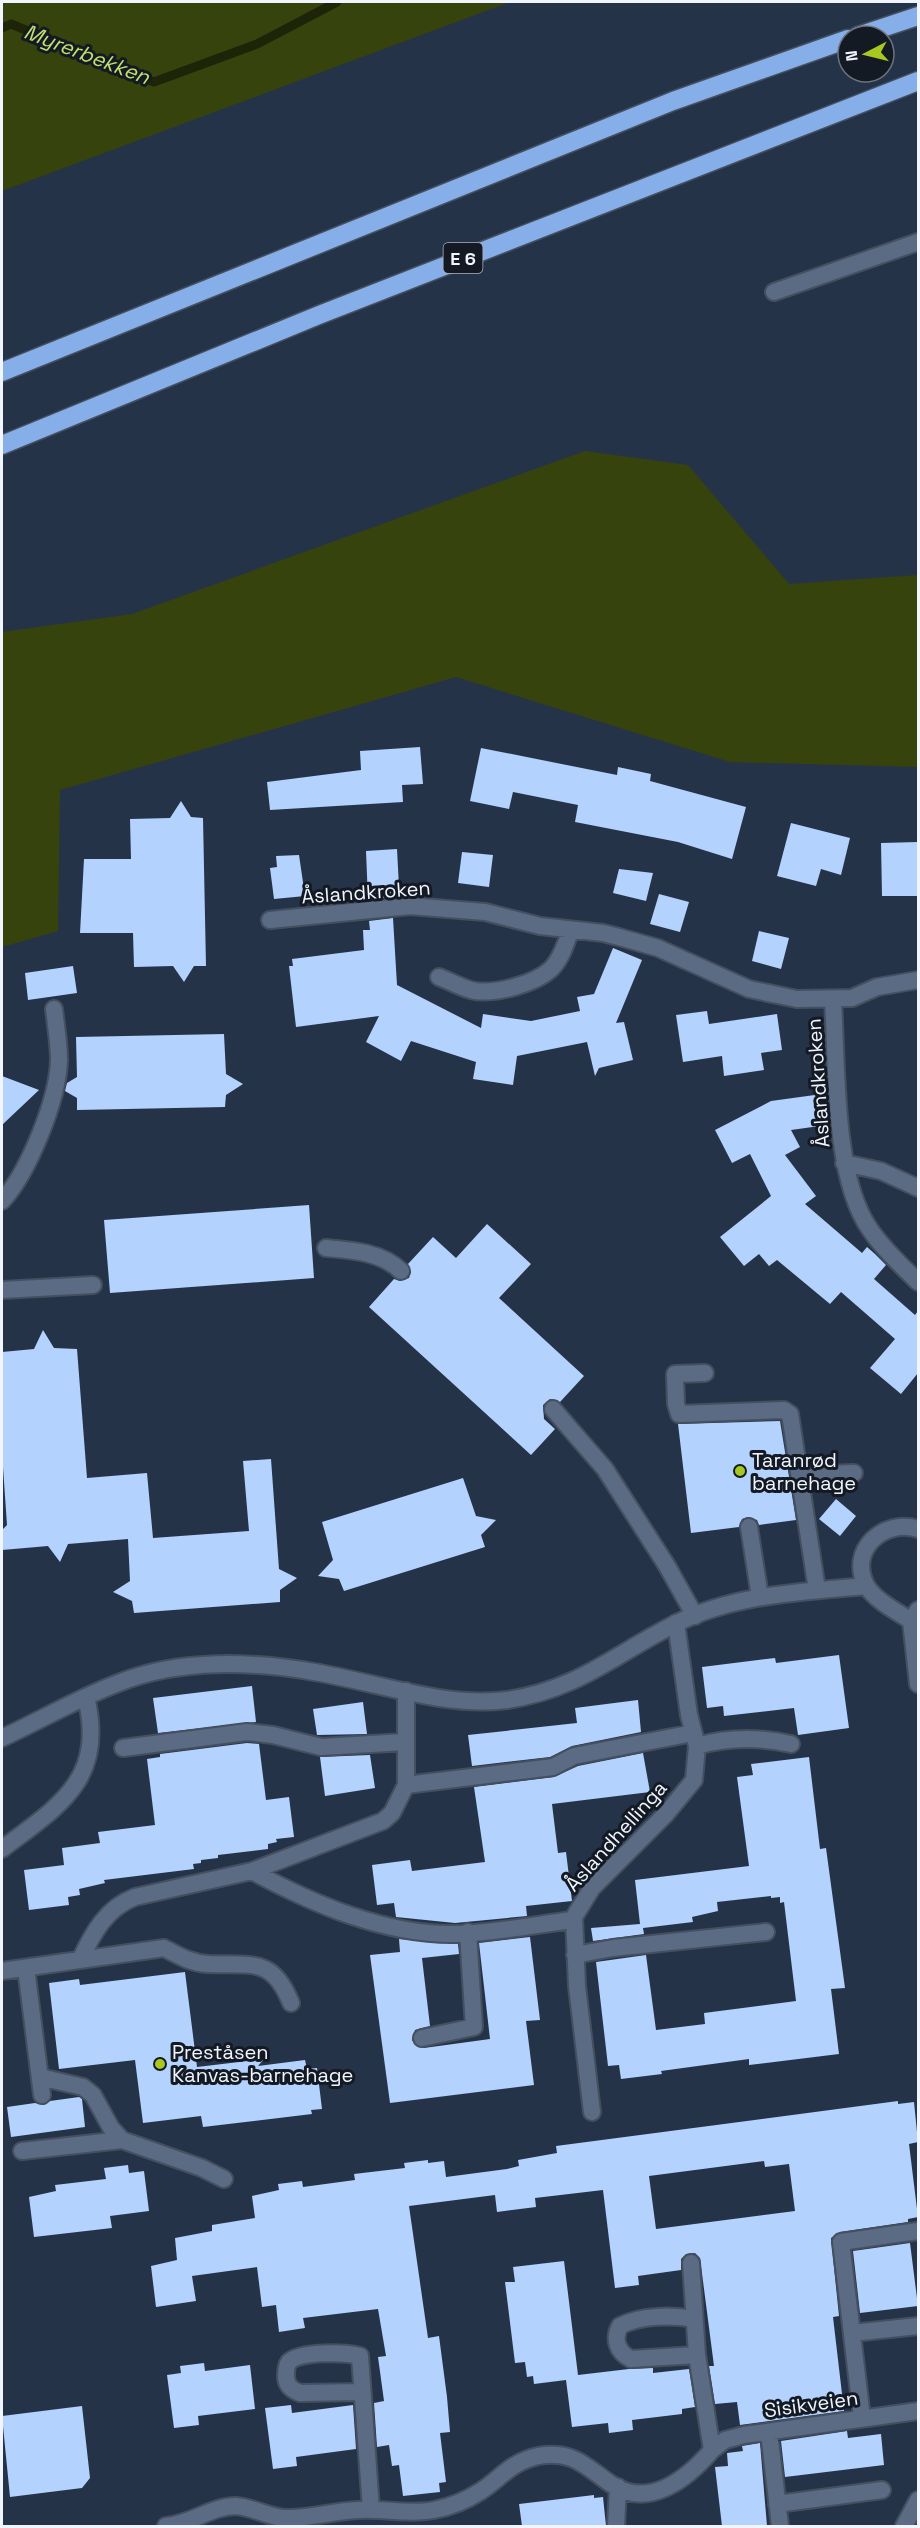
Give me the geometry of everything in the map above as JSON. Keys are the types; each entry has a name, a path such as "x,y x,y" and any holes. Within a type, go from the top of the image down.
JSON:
{"highway":[{"path":"894,24 918,16"},
{"path":"2,372 673,101 836,43"},
{"name":"E 6","path":"2,444 319,315 918,81"}],"street":[{"path":"774,292 918,242"},
{"name":"Åslandkroken","path":"270,920 360,910 431,906 485,912 540,926 603,933 658,948 749,989 797,999 852,998 877,987 918,980"},
{"path":"439,977 475,991 495,990 530,981 552,968 561,955 570,931"},
{"name":"Åslandkroken","path":"833,1000 844,1163 868,1227 888,1252 918,1282"},
{"path":"2,1201 13,1189 39,1139 56,1084 59,1060 54,1009"},
{"name":"Åslandkroken","path":"844,1163 881,1170 918,1188"},
{"path":"326,1248 366,1253 395,1265 401,1271"},
{"path":"2,1290 93,1285"},
{"path":"705,1373 675,1374 676,1404 679,1414 788,1412 817,1590"},
{"path":"553,1410 605,1469 667,1566 695,1616"},
{"path":"800,1475 854,1473"},
{"path":"749,1527 760,1597"},
{"path":"866,1586 861,1566 863,1552 868,1543 876,1535 894,1528 918,1529"},
{"path":"3,1734 122,1681 164,1670 199,1665 273,1665 468,1701 505,1700 546,1692 581,1679 676,1623 695,1616 760,1597 866,1586 915,1616 918,1684"},
{"name":"Åslandhellinga","path":"592,2112 573,1920 592,1888 681,1797 694,1779 695,1739 676,1623"},
{"path":"80,1960 92,1934 121,1902 135,1896 252,1871 372,1827 392,1813 406,1785 406,1691"},
{"path":"2,1849 74,1790 86,1767 90,1753 90,1715 86,1697"},
{"path":"123,1748 247,1732 273,1735 321,1747 405,1742"},
{"path":"406,1785 553,1767 574,1756 695,1739 773,1740 791,1744"},
{"name":"Åslandhellinga","path":"252,1871 308,1898 381,1924 421,1932 468,1932 573,1920"},
{"path":"422,2038 474,2027 468,1932"},
{"path":"575,1955 613,1948 766,1932"},
{"path":"2,1971 164,1948 186,1960 206,1964 258,1965 271,1971 283,1984 291,2003"},
{"path":"26,1968 42,2095"},
{"path":"40,2077 83,2087 93,2095 122,2140"},
{"path":"22,2151 122,2140 202,2168 224,2179"},
{"path":"862,2418 841,2242 918,2231"},
{"path":"691,2263 697,2355 712,2450"},
{"path":"694,2319 668,2317 627,2322 620,2326 616,2340 623,2355 631,2359 697,2355"},
{"path":"852,2333 918,2326"},
{"path":"360,2392 300,2393 291,2389 286,2382 286,2368 289,2362 296,2358 332,2353 360,2356 360,2392 371,2509"},
{"name":"Sisikveien","path":"166,2526 190,2522 212,2511 235,2506 271,2520 371,2509 409,2512 434,2510 481,2491 516,2462 539,2456 560,2455 580,2459 618,2487 634,2493 661,2491 683,2479 725,2440 744,2434 918,2411"},
{"path":"770,2432 780,2526"},
{"path":"616,2526 618,2487"},
{"path":"777,2504 882,2490"},
{"path":"904,2526 918,2500"}],"green space":[{"path":"2,2 510,2 2,191"},
{"path":"585,451 688,465 789,584 918,575 918,767 730,762 456,677 60,790 58,931 2,947 2,632 132,614"}],"building":[{"path":"420,747 423,784 402,785 403,802 270,810 267,782 361,770 360,751"},
{"path":"481,748 617,775 618,767 651,774 650,781 746,807 732,859 678,842 575,822 578,805 513,792 509,809 470,801"},
{"path":"181,801 191,817 203,818 206,966 194,966 184,982 173,966 134,967 133,933 80,933 84,859 131,859 130,819 170,818"},
{"path":"791,823 850,838 841,875 821,869 816,886 777,876"},
{"path":"918,842 918,896 882,896 881,843"},
{"path":"397,849 399,887 391,888 392,897 368,900 366,851"},
{"path":"462,852 493,855 489,887 458,883"},
{"path":"299,855 305,896 274,899 270,868 277,867 276,856"},
{"path":"619,869 653,873 646,901 613,893"},
{"path":"659,894 689,902 680,932 650,924"},
{"path":"393,918 397,985 481,1028 483,1014 531,1021 580,1011 577,997 594,994 613,948 642,960 616,1023 624,1022 633,1060 599,1068 595,1076 587,1042 517,1056 513,1085 473,1079 476,1062 411,1041 401,1061 366,1042 379,1016 296,1027 289,966 293,966 292,959 364,950 363,930 370,930 369,921"},
{"path":"759,931 789,938 781,969 752,961"},
{"path":"73,966 77,993 28,1000 25,973"},
{"path":"707,1011 709,1024 777,1014 782,1050 761,1053 764,1070 724,1076 722,1056 683,1062 676,1015"},
{"path":"224,1034 226,1074 243,1084 226,1095 225,1107 77,1110 77,1098 65,1091 67,1083 77,1077 76,1037"},
{"path":"2,1076 39,1090 2,1125"},
{"path":"822,1094 827,1125 791,1130 800,1147 785,1155 816,1196 805,1204 862,1253 867,1247 875,1254 886,1265 874,1279 915,1315 918,1311 918,1373 901,1394 870,1368 895,1339 841,1292 830,1304 777,1260 769,1266 759,1254 744,1266 720,1237 771,1196 750,1154 732,1163 715,1130 771,1101"},
{"path":"309,1205 314,1278 110,1293 104,1220"},
{"path":"487,1224 531,1264 499,1298 584,1376 560,1402 550,1399 543,1405 544,1419 555,1429 531,1455 369,1307 394,1279 400,1281 409,1278 411,1272 408,1264 433,1237 456,1258"},
{"path":"43,1330 54,1348 77,1349 87,1478 147,1473 153,1538 249,1531 243,1461 271,1459 279,1569 297,1578 280,1590 280,1602 134,1613 132,1601 113,1592 130,1581 128,1539 68,1544 60,1562 48,1546 2,1550 2,1530 7,1525 2,1453 2,1352 34,1349"},
{"path":"780,1421 796,1520 759,1525 757,1520 748,1517 742,1519 739,1527 691,1533 678,1424"},
{"path":"463,1478 476,1516 496,1520 481,1535 485,1547 344,1591 339,1579 318,1576 333,1560 322,1522"},
{"path":"836,1499 856,1516 840,1536 819,1519"},
{"path":"839,1655 849,1728 798,1735 794,1708 724,1716 723,1706 707,1708 702,1667 775,1658 776,1663"},
{"path":"252,1686 256,1722 158,1733 153,1698"},
{"path":"638,1700 641,1732 572,1746 550,1757 472,1766 468,1735 577,1723 575,1708"},
{"path":"363,1702 367,1734 317,1735 313,1709"},
{"path":"247,1743 259,1744 266,1800 289,1797 294,1837 276,1839 277,1842 268,1844 268,1849 218,1855 218,1858 201,1860 201,1863 193,1864 194,1869 104,1880 105,1883 79,1889 80,1895 68,1897 69,1905 29,1910 24,1870 64,1865 62,1848 100,1843 98,1832 155,1825 147,1759 160,1757 160,1754"},
{"path":"643,1753 650,1792 552,1804 558,1853 566,1852 572,1901 526,1906 527,1916 455,1923 396,1917 394,1903 377,1905 372,1865 410,1860 412,1871 485,1862 474,1787 554,1777 578,1766"},
{"path":"370,1755 375,1788 325,1796 320,1757"},
{"path":"809,1757 820,1849 826,1848 845,1988 831,1989 839,2054 749,2065 749,2059 621,2079 619,2065 608,2066 596,1962 646,1955 656,2030 705,2024 704,2013 796,2001 784,1902 780,1903 780,1897 717,1902 718,1911 692,1917 693,1922 643,1928 644,1934 593,1941 591,1928 640,1924 635,1880 749,1866 737,1777 753,1775 751,1764"},
{"path":"530,1937 540,2020 526,2021 534,2085 390,2103 370,1955 400,1952 399,1939 458,1944 459,1954 422,1958 430,2026 415,2030 412,2040 415,2045 424,2048 490,2039 479,1943"},
{"path":"185,1972 197,2067 264,2059 258,2066 305,2060 307,2069 317,2068 322,2109 311,2110 312,2114 203,2127 201,2116 143,2123 135,2060 59,2069 49,1983 79,1979 80,1985"},
{"path":"79,2097 82,2099 85,2127 11,2137 7,2107 35,2103 44,2105 50,2101"},
{"path":"898,2101 898,2104 914,2102 918,2142 909,2144 918,2217 908,2219 908,2222 840,2232 831,2238 839,2316 833,2317 844,2411 740,2425 737,2402 715,2404 709,2366 714,2366 700,2258 695,2253 686,2254 681,2259 681,2270 638,2276 639,2285 615,2288 603,2190 535,2198 536,2207 497,2212 495,2195 409,2206 428,2338 439,2336 447,2397 450,2432 440,2433 446,2482 439,2483 440,2492 403,2496 399,2465 392,2466 389,2445 377,2447 374,2403 384,2401 378,2357 386,2356 378,2309 303,2318 305,2328 279,2332 276,2305 262,2307 257,2267 192,2276 196,2301 156,2307 151,2266 177,2260 175,2238 212,2231 212,2225 255,2218 252,2196 279,2190 278,2184 302,2181 303,2187 355,2180 354,2174 405,2168 404,2163 428,2160 428,2163 444,2161 446,2177 507,2169 519,2166 518,2160 557,2153 556,2146","holes":["764,2161 765,2167 789,2164 795,2211 656,2229 649,2176"]},
{"path":"128,2165 129,2173 144,2171 149,2211 110,2216 112,2228 34,2237 29,2197 56,2191 55,2185 106,2179 104,2168"},
{"path":"910,2243 918,2306 860,2313 853,2251"},
{"path":"564,2261 578,2375 629,2369 653,2368 653,2373 689,2369 695,2407 682,2409 682,2414 632,2420 633,2430 609,2433 608,2423 572,2427 566,2380 534,2384 533,2376 527,2377 525,2362 515,2363 505,2282 515,2282 513,2267"},
{"path":"204,2363 205,2371 250,2365 255,2409 198,2416 199,2425 174,2428 167,2375 181,2373 180,2366"},
{"path":"291,2405 292,2413 353,2405 356,2449 296,2457 297,2466 273,2469 265,2408"},
{"path":"82,2406 90,2478 82,2488 10,2497 2,2416"},
{"path":"847,2431 848,2438 881,2434 884,2465 785,2477 781,2441"},
{"path":"760,2443 767,2526 722,2526 715,2467 728,2466 727,2453 743,2451 742,2446"},
{"path":"594,2495 594,2498 603,2497 606,2526 522,2526 519,2504"}],"waterway":[{"name":"Myrerbekken","path":"2,28 11,24 154,82 257,44 337,2"}],"place":[{"name":"Taranrød barnehage","path":"740,1471"},
{"name":"Preståsen Kanvas-barnehage","path":"160,2064"}]}
